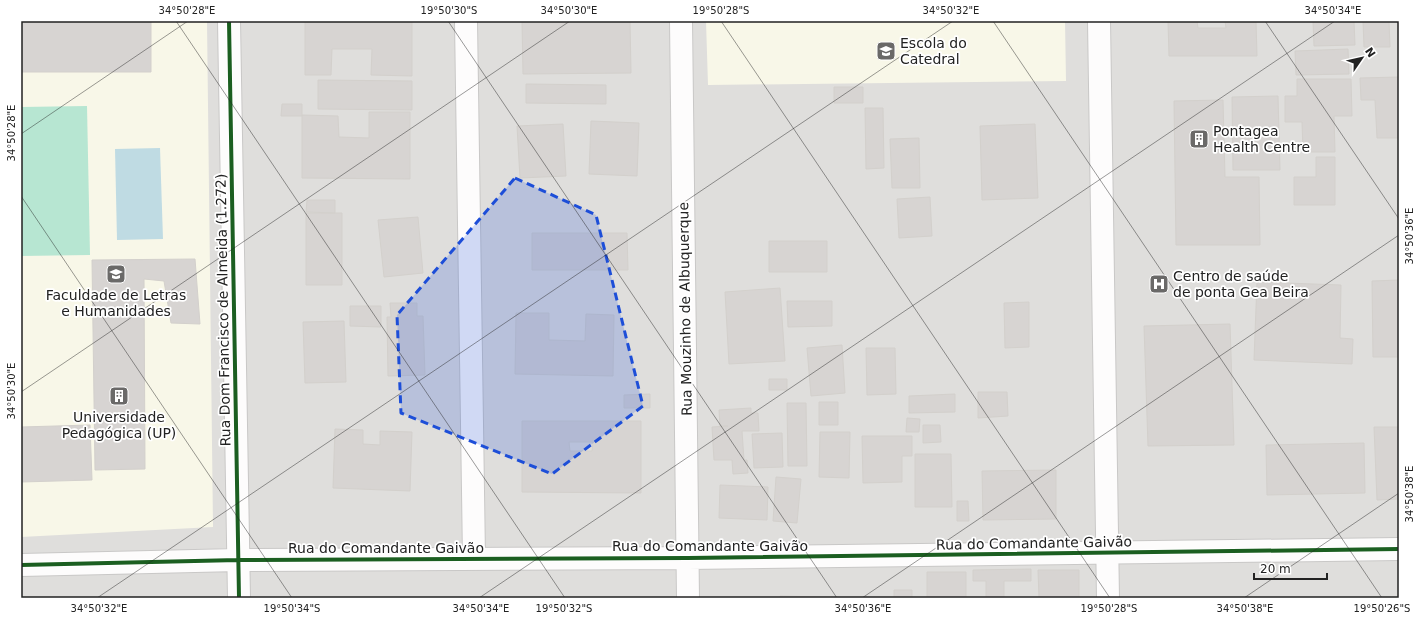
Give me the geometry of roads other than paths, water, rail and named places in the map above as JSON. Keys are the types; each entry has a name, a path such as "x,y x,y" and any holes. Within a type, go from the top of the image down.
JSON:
{"street":[{"name":"Rua Dom Francisco de Almeida (1.272)","path":"229,21 239,598"},
{"path":"466,21 474,558"},
{"name":"Rua Mouzinho de Albuquerque","path":"681,21 688,598"},
{"path":"1099,21 1108,598"},
{"name":"Rua do Comandante Gaivão","path":"21,565 238,560 688,558 1399,549"}],"water":[{"path":"160,148 163,239 117,240 115,149"}],"place":[{"name":"Escola do Catedral","path":"886,51"},
{"name":"Pontagea Health Centre","path":"1199,139"},
{"name":"Faculdade de Letras e Humanidades","path":"116,274"},
{"name":"Centro de saúde de ponta Gea Beira","path":"1159,284"},
{"name":"Universidade Pedagógica (UP)","path":"119,396"}]}
